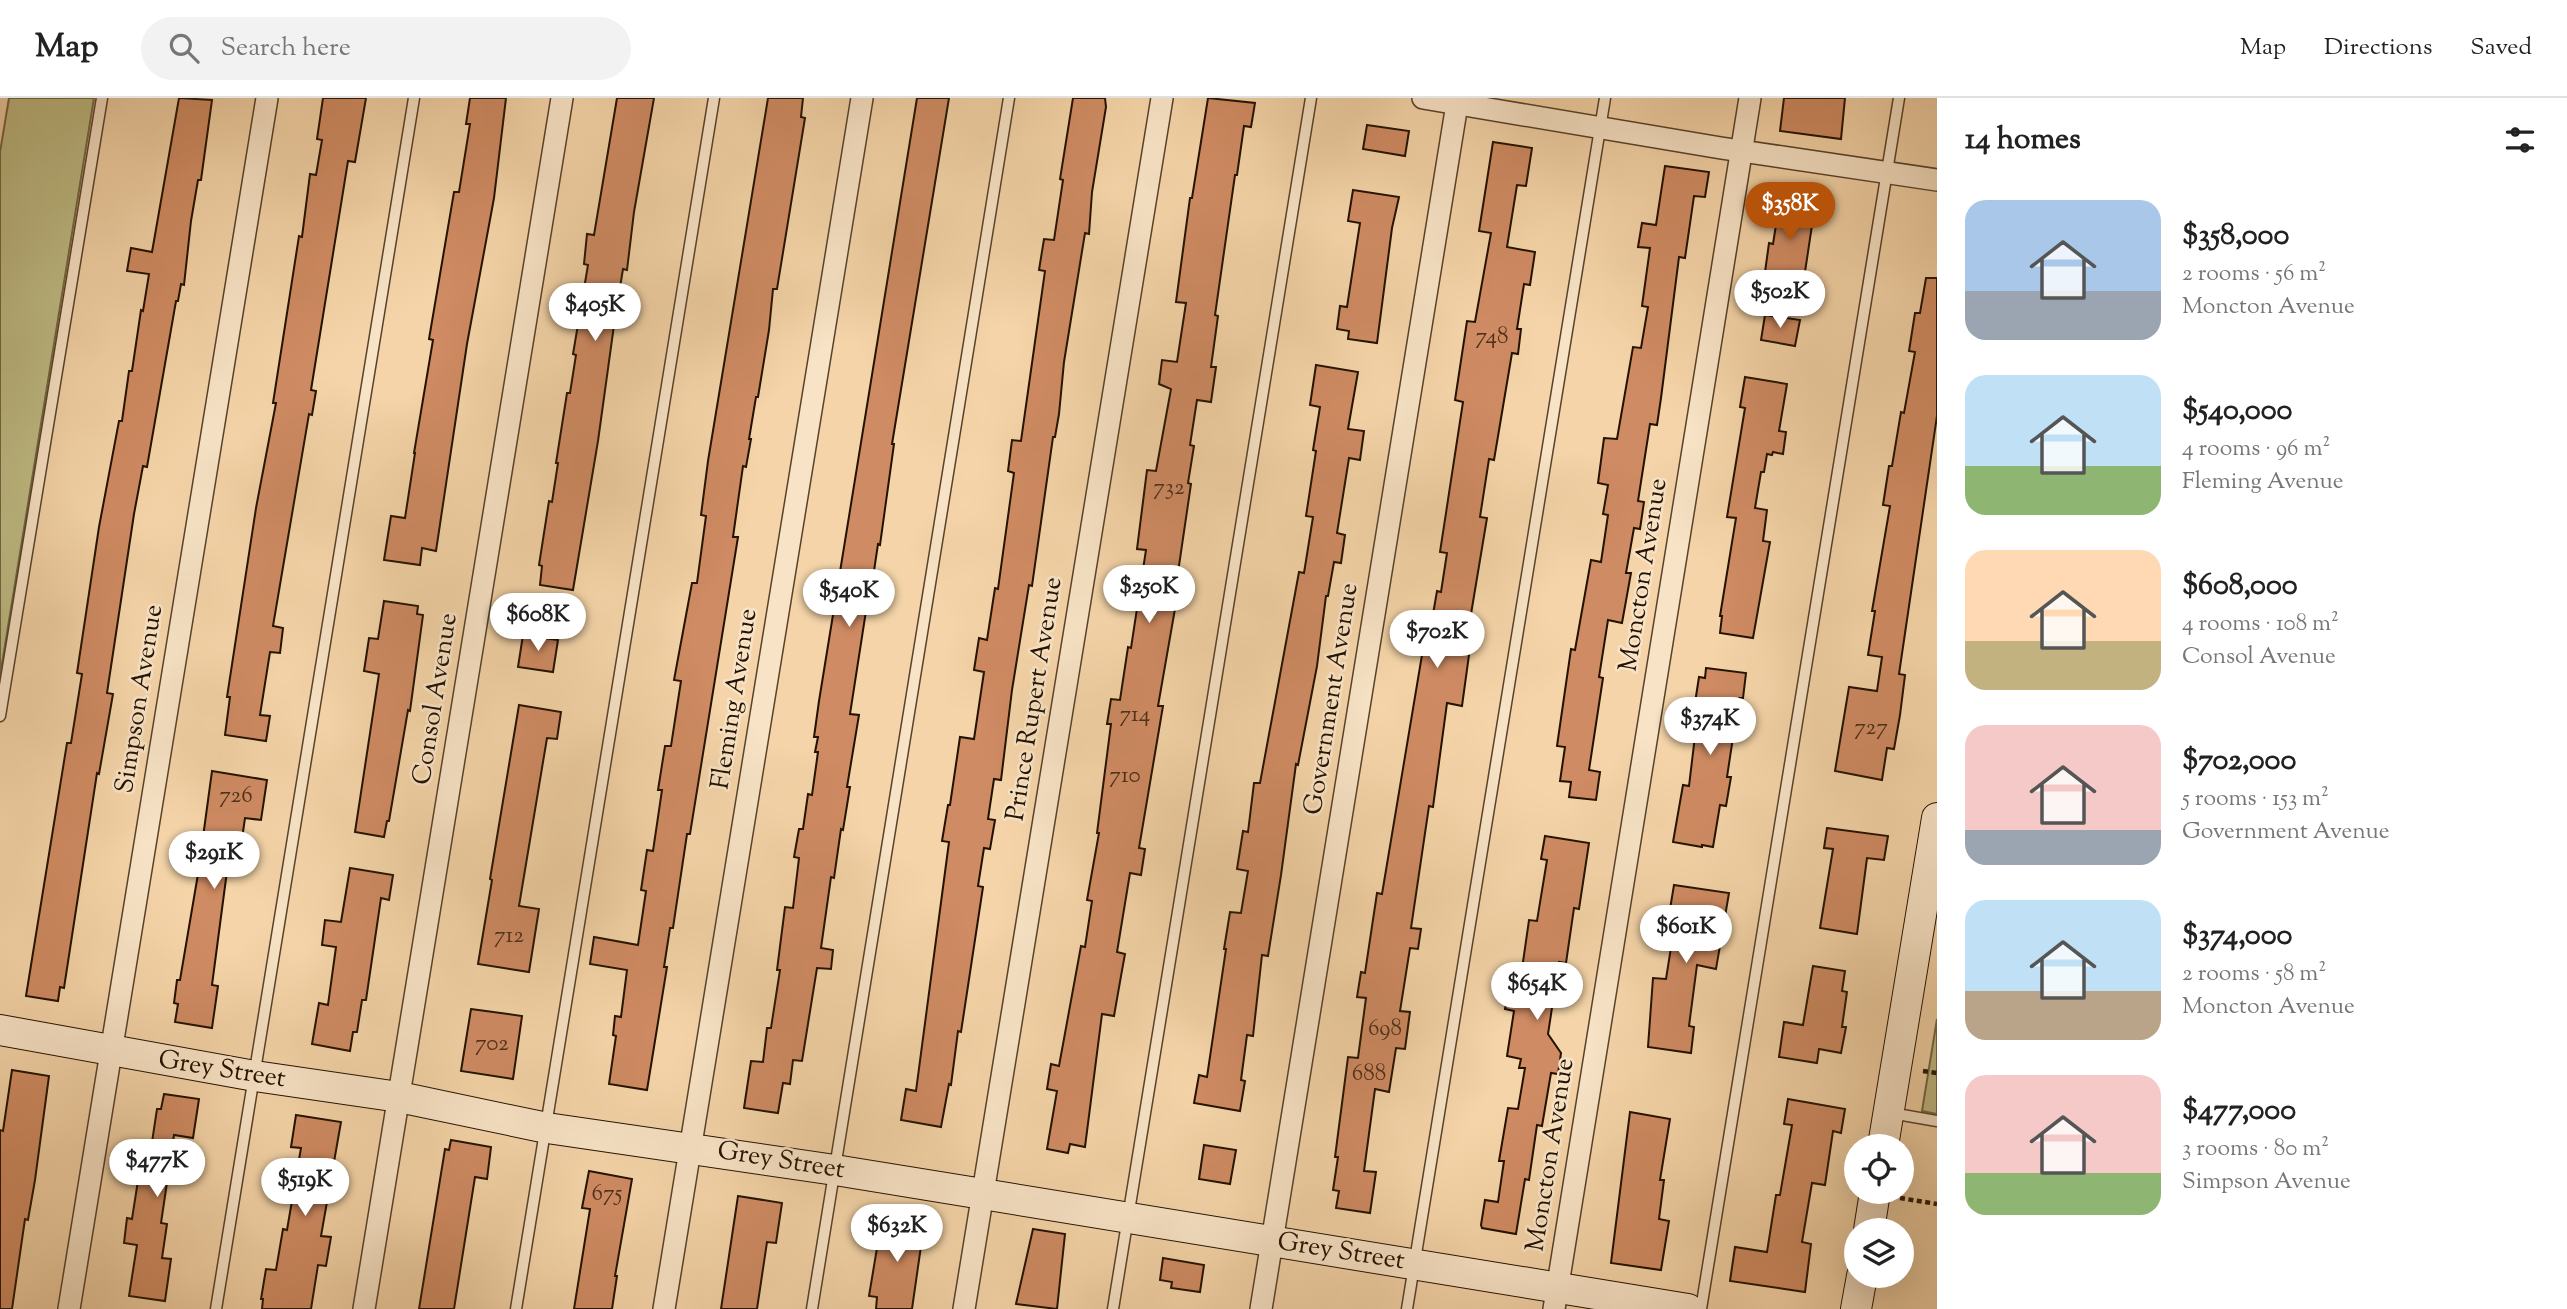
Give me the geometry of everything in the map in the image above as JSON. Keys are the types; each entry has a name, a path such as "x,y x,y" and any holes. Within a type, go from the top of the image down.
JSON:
{"street":[{"name":"Simpson Avenue","path":"69,1309 267,98"},
{"name":"Consol Avenue","path":"364,1309 562,98"},
{"name":"Fleming Avenue","path":"664,1309 862,98"},
{"name":"Prince Rupert Avenue","path":"964,1309 1162,98"},
{"path":"1423,98 1457,101 1742,151 1937,180"},
{"name":"Moncton Avenue","path":"1556,1298 1750,98"},
{"name":"Government Avenue","path":"1261,1309 1457,101"},
{"path":"1885,1134 1937,818"},
{"name":"Grey Street","path":"0,1030 111,1052 398,1097 547,1128 690,1147 1414,1264 1556,1298 1688,1309"},
{"path":"1856,1309 1860,1288"}],"lane":[{"path":"0,716 102,98"},
{"path":"216,1309 414,98"},
{"path":"516,1309 714,98"},
{"path":"812,1309 1009,98"},
{"path":"1113,1309 1311,98"},
{"path":"1407,1309 1605,98"},
{"path":"1701,1309 1899,98"},
{"path":"1888,1113 1937,1121"}],"path":[{"path":"1923,1070 1937,1073"},
{"path":"1914,1200 1937,1204"}],"shaded area":[{"path":"9,98 94,98 0,676 0,152"},
{"path":"1937,1019 1937,1114 1922,1111"}],"building":[{"path":"179,98 212,100 201,180 198,180 191,221 184,285 181,284 176,301 147,467 143,466 134,514 107,693 113,694 99,774 97,773 64,988 60,987 58,1001 26,996 67,743 71,743 82,674 77,673 99,527 119,421 122,421 129,371 132,371 149,274 127,271 131,248 152,252"},
{"path":"323,98 366,98 355,162 348,161 311,390 316,391 312,415 309,414 273,626 283,628 280,653 270,652 260,715 270,716 266,741 225,735 230,697 227,697 256,508 276,403 273,403 299,236 302,237 310,174 316,175 322,140 317,139"},
{"path":"470,98 506,98 494,198 467,344 436,551 422,548 420,565 384,560 391,516 405,518 433,340 429,339 454,192 459,192 470,124 466,124"},
{"path":"617,98 654,98 627,270 623,269 573,590 540,585 542,566 539,565 549,501 552,502 567,393 570,393 576,355 573,354 588,265 584,264 587,234 594,235"},
{"path":"768,98 803,98 801,117 805,118 777,289 773,289 769,330 746,467 743,466 733,537 738,537 690,834 687,834 673,928 670,928 664,967 667,967 647,1090 609,1084 616,1036 613,1035 615,1016 621,1017 627,970 590,964 594,937 638,945 646,891 641,890 647,850 653,851 665,746 671,746 681,681 674,680 692,583 697,583 706,516 701,515 708,461"},
{"path":"917,98 949,98 892,444 880,545 878,544 868,598 850,714 859,715 843,830 841,829 834,878 831,877 821,948 833,950 831,969 817,968 802,1061 793,1060 790,1084 783,1083 778,1113 744,1108 751,1061 763,1062 767,1028 771,1028 780,970 777,970 785,907 793,908 799,858 794,857 799,829 803,829 808,794 812,795 818,752 815,752 818,737 814,737 819,701"},
{"path":"1073,98 1105,98 1106,107 1092,192 1089,234 1085,233 1032,586 1029,585 1012,690 1001,780 994,779 988,819 995,820 990,849 984,848 978,886 983,887 961,1032 958,1031 951,1085 949,1084 941,1127 901,1120 906,1089 916,1091 949,842 942,841 960,737 974,739 984,672 974,670 979,638 987,640 995,588 998,589 1014,473 1008,471 1012,440 1021,441 1045,271 1039,270 1044,239 1054,240 1063,180 1060,179"},
{"path":"1208,98 1255,103 1251,127 1244,126 1235,175 1215,315 1218,316 1211,367 1216,367 1211,402 1197,400 1190,445 1194,446 1188,483 1191,484 1176,586 1179,586 1158,706 1163,706 1139,848 1145,849 1141,875 1130,873 1117,952 1125,954 1114,1016 1102,1014 1085,1147 1070,1144 1068,1153 1047,1149 1057,1091 1047,1089 1051,1064 1059,1066 1081,946 1085,947 1092,901 1087,900 1099,833 1111,724 1107,724 1111,699 1120,700 1128,647 1131,648 1146,550 1137,549 1147,470 1156,471 1171,389 1159,384 1162,360 1177,362 1186,303 1176,302 1190,198"},
{"path":"1784,98 1845,98 1841,139 1780,131"},
{"path":"1367,125 1409,131 1405,156 1363,149"},
{"path":"1493,142 1532,148 1526,186 1517,185 1507,247 1535,252 1530,285 1524,284 1517,329 1521,329 1518,354 1512,353 1494,460 1489,459 1480,517 1487,518 1468,632 1472,633 1462,706 1447,703 1433,807 1429,806 1411,928 1421,929 1418,949 1410,948 1400,1011 1410,1012 1405,1049 1396,1048 1389,1092 1375,1089 1364,1171 1376,1172 1370,1213 1336,1208 1339,1191 1333,1190 1338,1157 1335,1157 1348,1057 1358,1058 1366,998 1357,997 1361,972 1365,973 1377,893 1382,894 1427,625 1431,626 1437,591 1441,592 1447,553 1440,552 1463,402 1455,400 1467,321 1475,322 1491,233 1479,231"},
{"path":"1665,166 1709,172 1705,197 1694,196 1685,258 1679,257 1657,425 1650,424 1638,501 1644,502 1640,529 1634,528 1626,573 1631,573 1622,623 1608,620 1599,677 1603,678 1589,770 1600,772 1596,800 1569,797 1571,782 1560,781 1565,747 1557,746 1571,649 1575,650 1591,560 1601,562 1608,515 1603,514 1608,485 1598,483 1604,438 1617,439 1633,347 1641,348 1648,307 1642,306 1650,248 1638,247 1642,223 1656,225"},
{"path":"1353,190 1399,197 1392,228 1377,343 1348,339 1349,331 1337,329 1340,306 1347,307 1360,223 1348,221"},
{"path":"1779,206 1814,212 1805,272 1793,271 1792,275 1765,272 1769,243 1773,244"},
{"path":"1926,278 1937,278 1937,416 1899,674 1905,675 1900,715 1894,749 1887,748 1882,780 1835,771 1849,687 1877,691 1882,657 1868,655 1875,611 1872,611 1890,506 1883,505 1889,466 1892,466 1915,352 1909,351 1915,313 1920,313"},
{"path":"1765,315 1800,320 1795,346 1761,340"},
{"path":"1316,365 1358,372 1348,429 1364,431 1360,460 1349,458 1337,533 1345,535 1341,563 1334,562 1326,596 1317,666 1298,765 1296,764 1268,956 1262,955 1253,1036 1247,1035 1241,1080 1245,1081 1240,1111 1194,1103 1199,1075 1207,1077 1230,912 1241,913 1248,871 1237,869 1243,831 1248,832 1254,783 1260,783 1299,572 1304,573 1313,517 1306,516 1320,407 1310,405"},
{"path":"1745,377 1787,384 1779,431 1786,432 1783,454 1767,454 1755,508 1767,510 1763,541 1770,542 1753,638 1720,633 1720,616 1736,518 1727,517 1745,408 1740,407"},
{"path":"384,601 418,606 417,614 423,615 410,711 408,710 384,837 355,832 379,674 364,671 369,638 378,639"},
{"path":"523,635 558,640 553,672 518,667"},
{"path":"1706,668 1746,673 1743,698 1739,698 1727,777 1731,777 1726,806 1720,805 1713,847 1673,842 1683,785 1689,786 1695,736 1690,735 1699,677 1705,678"},
{"path":"519,705 561,712 557,739 547,738 519,906 539,909 529,972 478,964"},
{"path":"212,771 267,780 261,820 245,818 234,872 227,871 212,985 218,986 212,1028 175,1022 178,1004 174,1003 198,874"},
{"path":"1827,828 1888,836 1884,860 1867,858 1857,934 1820,928 1833,849 1824,848"},
{"path":"1545,836 1589,843 1579,909 1574,908 1566,963 1559,962 1548,1034 1561,1053 1558,1074 1551,1073 1542,1126 1537,1125 1529,1180 1525,1179 1516,1234 1482,1228 1481,1225 1485,1200 1498,1202 1504,1161 1499,1161 1508,1108 1518,1109 1525,1068 1519,1068 1521,1059 1507,1056 1514,1011 1505,1009 1510,981 1520,983 1529,920 1537,921 1547,860 1541,859"},
{"path":"350,868 393,875 389,900 381,898 366,1000 362,1000 357,1032 353,1032 350,1051 312,1044 319,1003 328,1005 336,947 322,945 325,920 341,922"},
{"path":"1674,885 1729,893 1716,969 1697,965 1689,1026 1694,1027 1691,1053 1648,1047 1653,978 1666,979 1677,910 1670,909"},
{"path":"1813,966 1845,971 1842,991 1847,992 1842,1027 1846,1027 1841,1053 1819,1049 1817,1063 1779,1057 1784,1022 1803,1025"},
{"path":"471,1009 522,1016 513,1079 461,1071"},
{"path":"12,1070 49,1076 35,1180 28,1220 25,1219 12,1309 0,1309 0,1130 3,1131"},
{"path":"164,1094 199,1099 193,1138 174,1135 161,1223 167,1224 162,1258 171,1259 165,1301 129,1296 137,1245 124,1243 127,1218 132,1219 141,1161 149,1162 157,1109 161,1109"},
{"path":"1788,1099 1845,1109 1841,1133 1833,1131 1825,1185 1812,1183 1802,1242 1811,1244 1805,1292 1730,1281 1735,1247 1767,1252 1776,1195 1780,1195 1792,1125 1784,1124"},
{"path":"1630,1112 1670,1119 1660,1180 1664,1180 1659,1219 1669,1221 1661,1270 1611,1263"},
{"path":"296,1115 341,1122 321,1236 331,1237 326,1266 318,1265 311,1309 262,1309 266,1269 276,1270 283,1229 287,1230 301,1148 291,1147"},
{"path":"451,1140 491,1147 487,1179 475,1177 454,1309 419,1309 445,1149 449,1150"},
{"path":"1204,1145 1236,1150 1230,1184 1199,1179"},
{"path":"589,1171 632,1179 612,1309 574,1309 590,1209 582,1208"},
{"path":"738,1196 782,1203 776,1243 767,1242 757,1309 721,1309"},
{"path":"882,1218 924,1225 912,1309 876,1309 877,1297 869,1296"},
{"path":"1033,1229 1065,1234 1057,1309 1016,1304"},
{"path":"1163,1258 1204,1265 1200,1292 1171,1288 1172,1282 1160,1280"}]}
